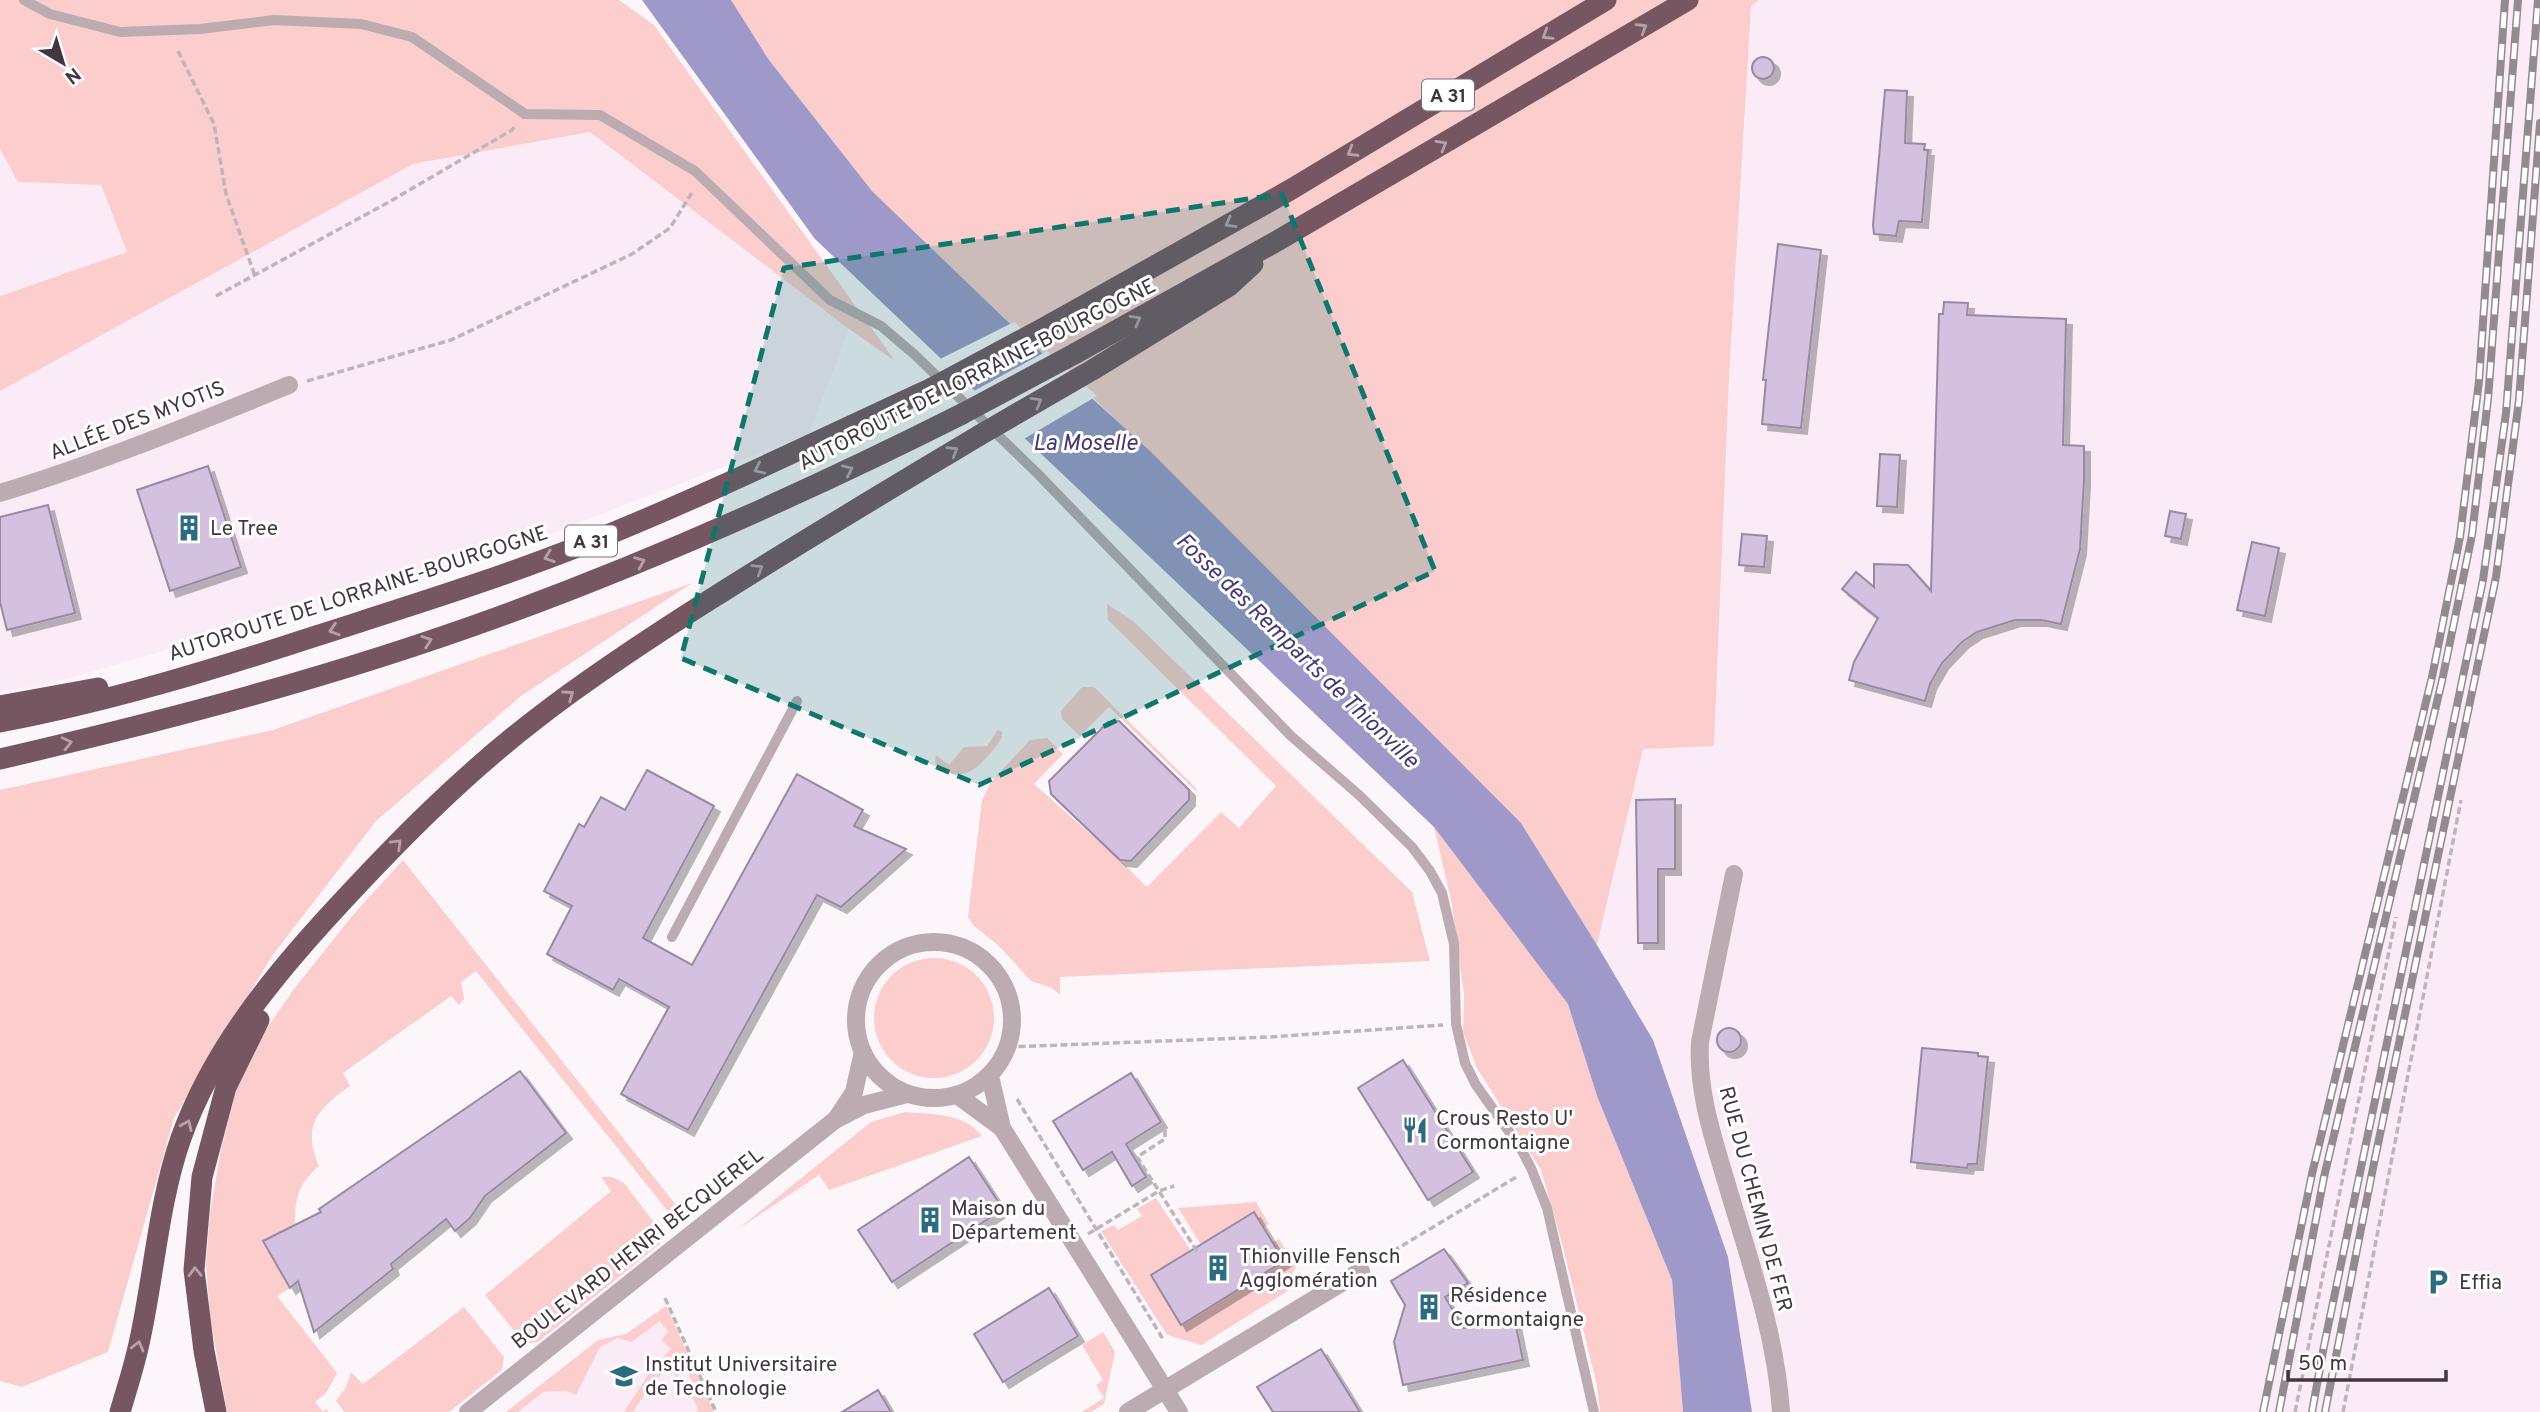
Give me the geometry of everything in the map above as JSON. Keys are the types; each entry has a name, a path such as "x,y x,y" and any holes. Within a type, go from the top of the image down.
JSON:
{"highway":[{"name":"AUTOROUTE DE LORRAINE-BOURGOGNE","path":"0,722 67,709 238,662 469,587 586,543 748,474 932,388 1051,324 1290,190 1606,0"},
{"name":"AUTOROUTE DE LORRAINE-BOURGOGNE","path":"0,759 124,730 292,684 498,617 643,561 768,508 962,414 1076,353 1277,241 1688,0"},
{"path":"120,1412 140,1343 163,1209 180,1139 208,1077 252,1005 284,964 350,893 458,784 536,719 644,642 779,556 1230,286 1277,241"},
{"path":"0,706 238,662"},
{"path":"216,1412 204,1351 194,1270 202,1177 215,1126 226,1087 241,1052 263,1013 350,893"}],"street":[{"name":"ALLÉE DES MYOTIS","path":"0,493 63,474 289,386"},
{"name":"RUE DU CHEMIN DE FER","path":"1734,874 1700,1042 1698,1067 1707,1119 1766,1318 1781,1412"},
{"path":"926,941 950,942 972,950 991,964 1005,983 1012,1006 1013,1027 1008,1047 990,1076 974,1088 957,1095 932,1098 907,1094 886,1082 869,1064 859,1044 856,1021 859,997 868,976 884,959 904,947 926,941"},
{"name":"BOULEVARD HENRI BECQUEREL","path":"835,1121 854,1092 863,1052"},
{"path":"990,1076 1002,1128 1179,1412"},
{"name":"BOULEVARD HENRI BECQUEREL","path":"467,1412 835,1121 864,1105 907,1094"},
{"path":"957,1095 1002,1128"},
{"path":"1128,1412 1361,1271"}],"lane":[{"path":"24,0 51,14 120,32 200,29 274,20 361,24 412,37 525,114 600,114 702,178 830,300 881,326 915,355 1037,473 1291,736 1359,795 1412,847 1430,871 1441,893 1454,944 1456,1024 1465,1063 1476,1085 1520,1147 1547,1208 1594,1412"},
{"path":"672,937 797,701"}],"path":[{"path":"178,51 214,124 226,194 255,276"},
{"path":"216,296 512,130 525,114"},
{"path":"289,386 451,340 632,254 670,228 702,178"},
{"path":"2343,1412 2461,800"},
{"path":"2295,1412 2396,917"},
{"path":"1008,1047 1269,1037 1456,1024"},
{"path":"1017,1100 1163,1339"},
{"path":"1165,1130 1165,1139 1137,1157 1198,1253"},
{"path":"1361,1271 1531,1168"},
{"path":"1087,1235 1159,1191 1174,1186"},
{"path":"665,1298 716,1412"}],"highlighted area":[{"path":"1282,194 1435,571 979,785 681,658 784,268"}],"shaded area":[{"path":"0,0 619,0 654,25 895,361 590,132 413,164 0,391 0,296 127,252 101,185 18,182 0,149"},
{"path":"731,0 1759,0 1751,6 1729,377 1714,746 1643,749 1597,945 1521,823 1099,403 1004,318 872,191 769,60"},
{"path":"1759,0 2540,0 2540,1412 1752,1412 1728,1257 1653,1040 1597,945 1643,749 1714,746 1729,377 1751,5"},
{"path":"590,132 849,329 809,434 503,552 42,686 0,691 0,391 413,164"},
{"path":"0,149 18,182 101,185 127,252 0,296"},
{"path":"692,583 521,696 376,821 272,956 174,1118 108,1352 22,1387 0,1381 0,790 273,730"},
{"path":"1107,604 1133,621 1412,892 1430,961 1060,977 1060,995 1052,988 1031,981 999,946 973,925 968,917 982,800 991,782 1030,740 1047,738 1063,754 1034,784 1147,887 1221,812 1239,828 1276,786 1108,620"},
{"path":"1082,687 1094,687 1197,792 1109,707 1080,736 1062,719 1061,711"},
{"path":"998,730 1002,732 1002,738 973,770 955,774 945,771 935,763 936,755 949,765 964,747 987,746"},
{"path":"1434,827 1568,1003 1597,1096 1672,1280 1683,1412 1600,1412 1597,1386 1541,1170 1477,1068 1463,1032 1464,995 1452,905"},
{"path":"403,860 687,1219 680,1222 674,1219 476,971 461,982 464,999 459,1005 451,996 343,1073 350,1086 321,1111 313,1129 312,1140 319,1166 306,1179 299,1192 295,1225 263,1241 290,1288 277,1296 337,1373 326,1393 315,1402 323,1412 227,1412 210,1317 206,1264 210,1213 221,1150 243,1063 294,989 352,916"},
{"path":"934,958 957,963 976,976 989,995 994,1018 989,1041 976,1060 957,1073 934,1078 911,1073 892,1060 879,1041 874,1018 879,995 892,976 911,963"},
{"path":"905,1112 936,1114 957,1119 975,1128 982,1136 829,1190 819,1175 738,1229 871,1122"},
{"path":"601,1177 612,1177 624,1183 659,1229 662,1237 660,1244 538,1342 525,1344 485,1295 611,1191"},
{"path":"1156,1198 1191,1251 1151,1276 1181,1324 1284,1261 1273,1242 1279,1239 1296,1267 1289,1279 1289,1290 1201,1345 1167,1335 1101,1231 1114,1225 1118,1230 1142,1216 1137,1209"},
{"path":"1256,1202 1269,1224 1263,1227 1254,1213 1201,1245 1178,1208"},
{"name":"Institut Universitaire de Technologie","path":"666,1306 713,1412 506,1412 598,1340 626,1334"},
{"path":"666,1306 714,1412 696,1412 698,1408 690,1394 695,1387 685,1368 676,1377 669,1366 648,1389 633,1412 624,1412 650,1372 671,1349 661,1340 668,1332 660,1321 631,1342 618,1338 600,1347 576,1395 566,1391 543,1392 518,1412 506,1412 598,1340 626,1334"},
{"path":"464,1307 504,1357 502,1370 449,1412 342,1412 344,1411 336,1401 346,1387 351,1372 363,1384"},
{"path":"1103,1332 1115,1352 1104,1404 1091,1412 1082,1412 1104,1398 1096,1385 1103,1380 1082,1345"}],"water":[{"name":"La Moselle","path":"642,0 731,0 769,60 872,191 1004,318 1151,452 1521,823 1653,1040 1728,1257 1752,1412 1683,1412 1672,1280 1597,1096 1568,1004 1434,827 815,239"}],"pier":[{"path":"1014,322 1042,347 966,387 938,360"},
{"path":"1047,351 1097,396 1022,440 972,392"}],"building":[{"path":"1759,57 1767,57 1774,64 1774,72 1767,79 1759,79 1752,72 1752,64"},
{"path":"1885,90 1907,91 1905,143 1925,144 1924,150 1928,150 1922,222 1899,221 1896,236 1874,234 1873,225"},
{"path":"1778,244 1821,250 1801,428 1762,424 1766,380 1763,380"},
{"path":"1944,302 1968,303 1967,315 2066,319 2063,445 2084,446 2084,480 2080,549 2061,624 2041,620 2015,620 1977,632 1962,642 1942,663 1930,684 1925,701 1849,680 1854,662 1878,618 1842,589 1856,572 1874,587 1874,564 1908,565 1931,591 1939,314 1943,314"},
{"path":"1880,454 1900,455 1897,507 1877,506"},
{"name":"Le Tree","path":"208,466 241,567 170,591 137,490"},
{"path":"48,505 75,613 7,630 0,602 0,517"},
{"path":"2170,511 2186,514 2181,539 2165,536"},
{"path":"1742,534 1767,536 1764,567 1739,565"},
{"path":"2252,542 2279,548 2265,616 2237,610"},
{"path":"1119,721 1189,790 1189,800 1131,861 1120,860 1051,794 1049,781 1108,722"},
{"path":"647,770 714,806 643,938 692,965 797,774 863,810 854,826 906,849 841,907 817,895 688,1130 621,1094 669,1007 619,979 613,990 547,954 572,906 544,891 579,824 584,827 601,797 625,810"},
{"path":"1675,799 1675,869 1658,869 1658,943 1638,943 1636,800"},
{"path":"1729,1028 1740,1035 1741,1040 1734,1051 1729,1052 1718,1045 1717,1040 1724,1029"},
{"path":"1922,1048 1978,1053 1978,1056 1988,1057 1977,1164 1968,1164 1967,1168 1911,1162"},
{"name":"Crous Resto U' Cormontaigne","path":"1403,1060 1473,1172 1428,1200 1358,1088"},
{"path":"520,1071 566,1133 485,1196 470,1218 455,1231 446,1219 391,1264 393,1269 314,1332 298,1281 290,1288 263,1241 321,1212 319,1209"},
{"path":"1131,1073 1161,1122 1126,1144 1146,1177 1132,1186 1112,1152 1083,1170 1053,1121"},
{"name":"Maison du Département","path":"969,1157 1003,1209 892,1282 858,1230"},
{"name":"Thionville Fensch Agglomération","path":"1254,1212 1284,1261 1181,1325 1151,1275"},
{"name":"Résidence Cormontaigne","path":"1444,1249 1468,1283 1445,1297 1464,1328 1514,1317 1523,1360 1403,1385 1394,1342 1405,1305 1391,1281"},
{"path":"1049,1288 1078,1336 1003,1382 974,1334"},
{"path":"1321,1349 1360,1412 1273,1412 1257,1387"},
{"path":"878,1390 891,1412 842,1412"}],"railway":[{"path":"2263,1412 2312,1174 2432,677 2460,537 2479,381 2505,0"},
{"path":"2279,1412 2324,1177 2442,681 2472,535 2488,399 2518,0"},
{"path":"2312,1412 2483,580 2506,413 2538,0"},
{"path":"2325,1412 2496,577 2519,400 2540,123"}],"place":[{"name":"Le Tree","path":"189,528"},
{"name":"Crous Resto U' Cormontaigne","path":"1415,1130"},
{"name":"Maison du Département","path":"930,1220"},
{"name":"Thionville Fensch Agglomération","path":"1218,1268"},
{"name":"Effia","path":"2438,1282"},
{"name":"Résidence Cormontaigne","path":"1429,1307"},
{"name":"Institut Universitaire de Technologie","path":"624,1376"}],"water label":[{"name":"Fosse des Remparts de Thionville","path":"1298,650"}]}
